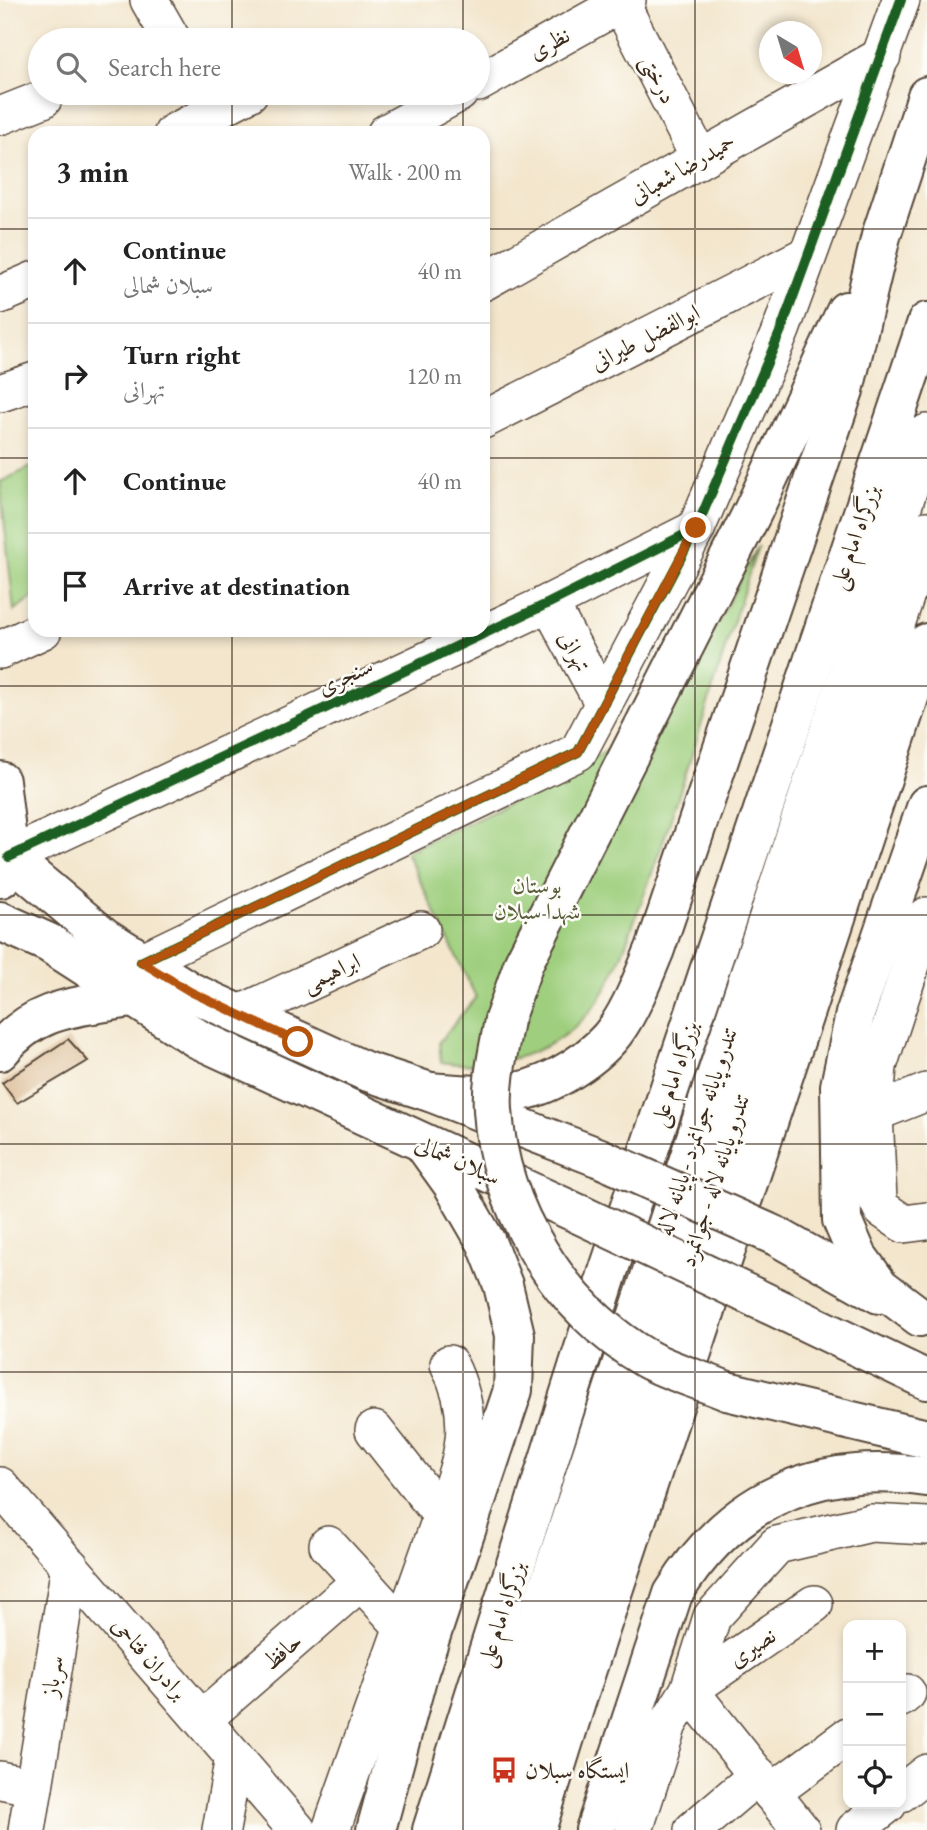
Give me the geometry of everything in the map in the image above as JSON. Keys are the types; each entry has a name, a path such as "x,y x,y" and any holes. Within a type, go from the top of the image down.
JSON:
{"main road":[{"path":"430,1092 464,1095 517,1092 553,1078 590,1056 617,1028 635,995 655,949 844,390 881,236 927,96"},
{"path":"881,236 753,511 524,962 504,1020 495,1073 493,1109 499,1154 510,1198 523,1225 568,1291 604,1327 648,1359 727,1391 927,1439"},
{"name":"بزرگراه امام علی","path":"432,1830 609,1269 927,322"},
{"path":"536,1830 927,643"},
{"path":"0,781 3,864 104,937 191,992 365,1071 430,1092 600,1158 776,1236 923,1318"},
{"path":"923,1318 880,1287 858,1257 842,1220 840,1086 855,1014 927,805"},
{"name":"سبلان شمالی","path":"0,921 49,943 198,1039 425,1146 581,1215 927,1380"},
{"path":"0,1051 18,1031 50,1012 131,998"},
{"path":"376,1830 419,1671 513,1390 515,1335 503,1286 486,1242 453,1185 425,1146"},
{"path":"595,1830 673,1594 693,1561 725,1528 751,1508 804,1483 850,1472 892,1472 927,1477"}],"street":[{"path":"149,0 165,28"},
{"path":"141,962 578,752 696,528 781,330 901,0"},
{"name":"نظری","path":"490,76 623,1"},
{"name":"درختی","path":"623,1 699,157"},
{"name":"حمیدرضا شعبانی","path":"490,278 882,55"},
{"path":"0,116 28,105"},
{"path":"181,126 205,105"},
{"path":"400,126 438,105"},
{"name":"ابوالفضل طیرانی","path":"490,416 807,255"},
{"path":"0,295 28,283"},
{"path":"0,393 28,383"},
{"name":"تندرو پایانه جوانمرد - پایانه لاله","path":"468,1830 927,433"},
{"name":"سنجری","path":"490,631 696,528"},
{"name":"تندرو پایانه لاله - جوانمرد","path":"500,1830 927,530"},
{"name":"تهرانی","path":"549,603 604,704"},
{"path":"0,650 28,637"},
{"name":"سنجری","path":"3,864 478,637"},
{"path":"910,1220 878,1201 874,1113 878,1066 920,959 927,916"},
{"name":"ابراهیمی","path":"240,1014 421,930"},
{"path":"874,1113 927,1092"},
{"path":"331,1830 463,1458 467,1425 461,1387 449,1364"},
{"path":"374,1430 442,1516"},
{"name":"برادران فتاحی","path":"0,1486 298,1830"},
{"path":"634,1830 668,1724 689,1690 712,1617 777,1545 871,1522 927,1526"},
{"path":"328,1545 402,1627"},
{"name":"سرباز","path":"27,1830 17,1783 70,1566"},
{"name":"حافظ","path":"203,1719 360,1582"},
{"name":"نصیری","path":"689,1690 814,1604"},
{"path":"689,1690 802,1830"},
{"path":"693,1830 843,1739"},
{"path":"221,1830 234,1757"},
{"path":"906,1789 927,1773"},
{"path":"855,1830 882,1809"}],"green space":[{"path":"28,468 28,601 14,611 0,482"},
{"name":"بوستان شهدا سبلان","path":"758,546 657,859 624,949 602,995 582,1020 568,1032 535,1051 499,1062 441,1062 439,1042 476,997 406,852 528,794 668,718"}],"building":[{"path":"68,1039 88,1061 17,1103 2,1083"}],"cycle path":[{"path":"141,962 578,752 696,529 781,330 901,0"},
{"path":"490,631 696,529"},
{"path":"9,857 477,637"}],"place":[{"name":"ایستگاه سبلان","path":"504,1770"}],"route":[{"path":"298,1042 191,992 141,962 578,752 696,528"}]}
